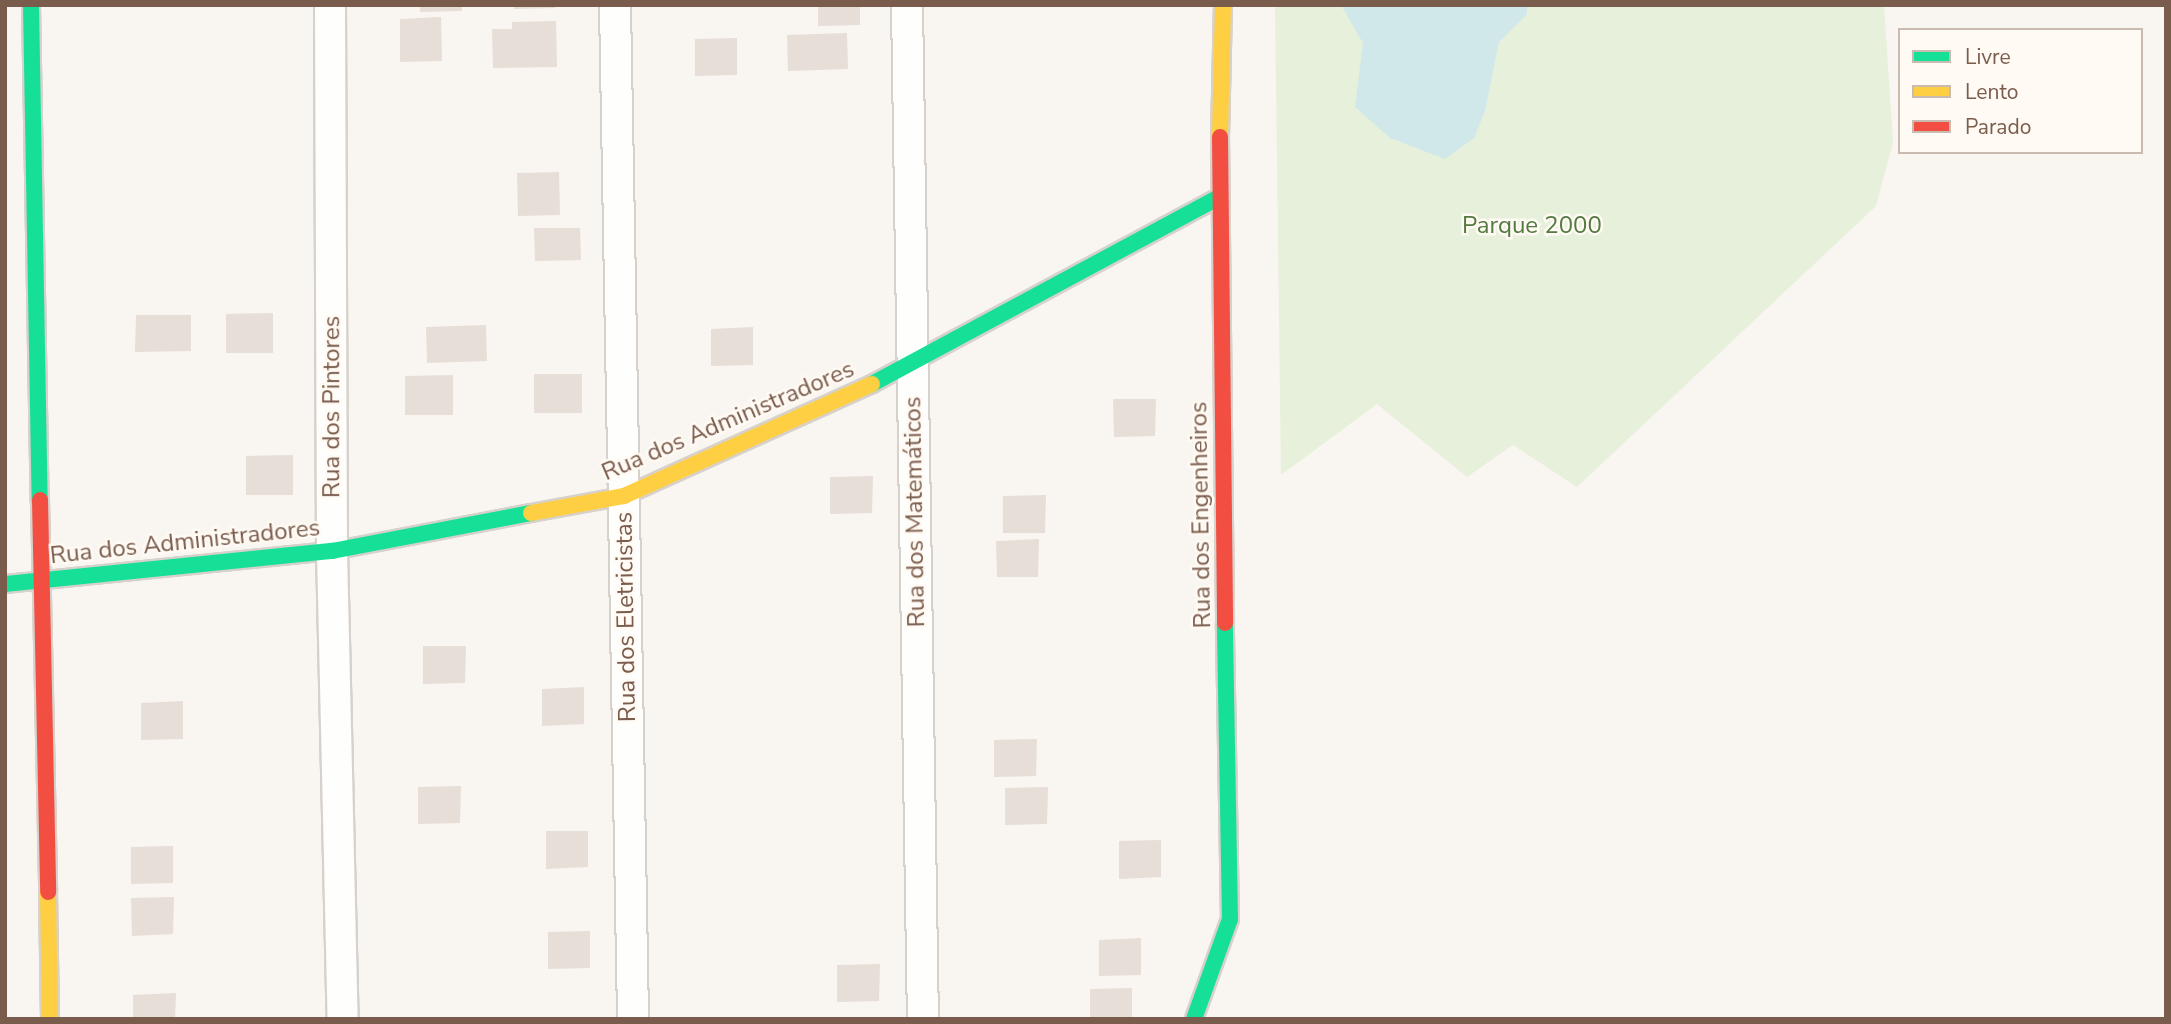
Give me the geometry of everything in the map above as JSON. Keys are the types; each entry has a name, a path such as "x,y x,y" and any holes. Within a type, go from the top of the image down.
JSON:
{"street":[{"path":"31,5 50,1019"},
{"name":"Rua dos Pintores","path":"330,5 332,551 343,1019"},
{"name":"Rua dos Eletricistas","path":"615,5 633,1019"},
{"name":"Rua dos Matemáticos","path":"907,5 923,1019"},
{"name":"Rua dos Engenheiros","path":"1195,1019 1230,919 1218,198 1223,5"},
{"name":"Rua dos Administradores","path":"5,584 332,551 624,496 913,366 1218,198"}],"green space":[{"name":"Parque 2000","path":"1275,5 1884,5 1893,142 1876,206 1577,487 1513,445 1467,477 1377,404 1281,475"}],"water":[{"path":"1341,5 1527,5 1527,14 1499,42 1485,111 1474,138 1445,159 1390,138 1355,107 1363,43"}],"building":[{"path":"420,5 462,5 462,11 420,12"},
{"path":"514,5 556,5 555,8 514,9"},
{"path":"818,5 860,5 860,25 818,26"},
{"path":"441,17 442,61 400,62 400,19"},
{"path":"556,21 557,67 493,68 492,29 512,29 512,22"},
{"path":"847,33 848,69 788,71 787,35"},
{"path":"737,38 737,75 695,76 695,39"},
{"path":"559,172 560,215 518,216 517,173"},
{"path":"534,228 580,228 581,260 535,261"},
{"path":"273,313 273,353 226,353 226,314"},
{"path":"136,315 191,315 191,351 135,352"},
{"path":"486,325 487,361 427,363 426,327"},
{"path":"753,327 753,365 711,366 711,329"},
{"path":"534,374 582,374 582,413 534,413"},
{"path":"453,375 453,415 405,415 405,376"},
{"path":"1113,399 1156,399 1155,436 1114,437"},
{"path":"293,455 293,495 246,495 246,456"},
{"path":"873,476 872,513 830,514 830,477"},
{"path":"1046,495 1045,533 1003,533 1003,496"},
{"path":"1039,539 1038,577 997,577 996,541"},
{"path":"423,646 466,646 465,683 423,684"},
{"path":"584,687 584,724 542,726 542,689"},
{"path":"183,701 183,739 141,740 141,703"},
{"path":"1037,739 1036,776 994,777 994,740"},
{"path":"461,786 460,823 418,824 418,787"},
{"path":"1048,787 1047,824 1005,825 1005,788"},
{"path":"546,831 588,831 588,867 546,869"},
{"path":"1161,840 1161,877 1119,879 1119,841"},
{"path":"173,846 173,883 131,884 131,847"},
{"path":"174,897 173,934 132,936 131,898"},
{"path":"590,931 590,968 548,969 548,932"},
{"path":"1141,938 1141,975 1099,976 1099,940"},
{"path":"880,964 879,1001 837,1002 837,965"},
{"path":"1132,988 1132,1019 1090,1019 1090,989"},
{"path":"176,993 175,1019 133,1019 133,995"}],"traffic: fast":[{"path":"31,5 40,500"},
{"path":"872,384 1218,198"},
{"path":"5,584 332,551 531,513"},
{"path":"1194,1019 1230,919 1225,623"}],"traffic: slow":[{"path":"1220,137 1223,5"},
{"path":"531,513 624,496 872,384"},
{"path":"48,892 50,1019"}],"traffic: jam":[{"path":"1220,137 1225,623"},
{"path":"40,500 48,892"}]}
